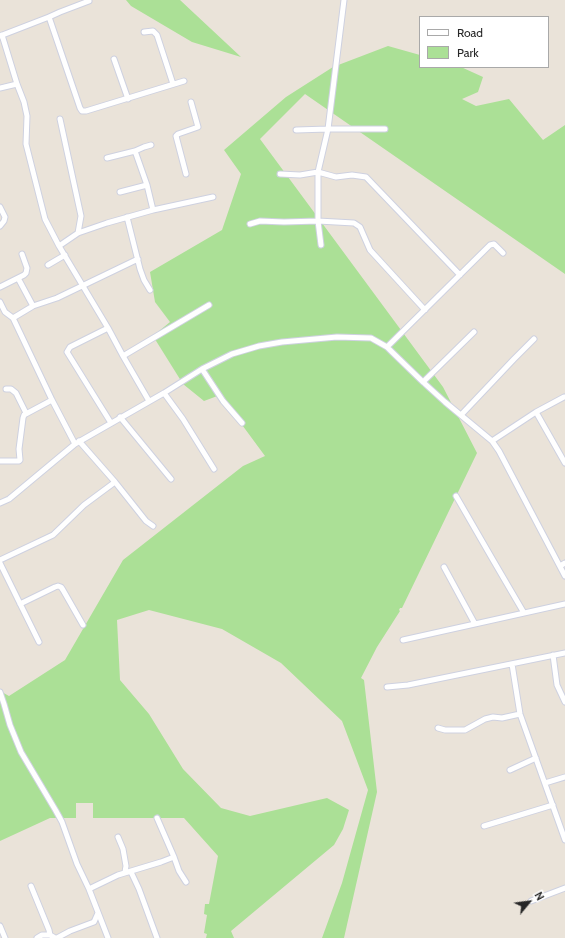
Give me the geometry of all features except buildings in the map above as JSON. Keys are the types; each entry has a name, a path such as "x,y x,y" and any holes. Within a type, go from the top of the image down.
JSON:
{"street":[{"path":"321,245 318,221 318,172 328,129 344,0"},
{"path":"89,1 1,36 24,102 27,116 26,144 45,219 59,246 149,401"},
{"path":"49,17 82,111 184,81"},
{"path":"144,32 153,31 157,35 173,84"},
{"path":"114,59 128,98"},
{"path":"0,88 17,84"},
{"path":"186,174 176,136 198,126 190,102"},
{"path":"60,119 81,216 78,233"},
{"path":"296,130 385,129"},
{"path":"107,158 135,151 151,145"},
{"path":"135,151 147,185 153,210"},
{"path":"280,174 300,175 318,172 327,176 336,177 352,175 366,177 460,275"},
{"path":"120,192 147,185"},
{"path":"59,246 78,233 107,223 153,210 213,196"},
{"path":"0,207 5,217 0,226"},
{"path":"127,217 140,269 150,290"},
{"path":"250,224 260,221 354,222 361,230 370,250 425,310"},
{"path":"387,347 492,244 494,244 503,253"},
{"path":"0,287 26,273 22,254"},
{"path":"48,265 65,255"},
{"path":"13,318 32,306 58,298 138,259"},
{"path":"18,278 32,306"},
{"path":"0,302 3,313 13,318 52,400 77,443 115,482 146,521 153,526"},
{"path":"123,356 209,305"},
{"path":"108,328 70,347 67,352 111,423"},
{"path":"423,382 474,332"},
{"path":"0,503 9,499 77,443 164,393 202,369 232,354 259,346 282,342 337,337 371,338 387,347 445,402 492,441 499,451 565,576"},
{"path":"461,415 534,339"},
{"path":"202,369 223,401 242,423"},
{"path":"6,389 11,389 16,393 26,413"},
{"path":"164,393 183,419 214,469"},
{"path":"492,441 536,412 564,397"},
{"path":"0,461 17,462 20,460 19,450 24,415 52,400"},
{"path":"536,412 563,453 565,463"},
{"path":"120,417 171,478"},
{"path":"39,642 0,561 53,535 84,505 115,482"},
{"path":"456,496 524,613"},
{"path":"560,566 565,563"},
{"path":"444,567 475,624"},
{"path":"20,604 58,586 61,587 83,625"},
{"path":"403,640 565,604"},
{"path":"387,687 408,685 565,653"},
{"path":"553,655 557,685 565,702"},
{"path":"512,664 520,714 565,840"},
{"path":"0,692 10,725 22,752 62,822 77,864 89,889 108,938"},
{"path":"438,728 445,730 465,730 484,719 493,717 502,718 520,714"},
{"path":"510,770 536,758"},
{"path":"545,783 565,777"},
{"path":"484,826 553,805"},
{"path":"157,818 179,871 186,882"},
{"path":"118,837 123,849 126,866 125,872"},
{"path":"89,889 125,872 131,872 174,857"},
{"path":"131,872 157,938"},
{"path":"31,886 49,930 54,937"},
{"path":"531,901 565,888"},
{"path":"94,922 98,913"},
{"path":"37,938 42,935 54,937 94,922 102,924"},
{"path":"0,926 5,938"}],"green space":[{"path":"126,0 180,0 241,57 192,42 131,6"},
{"path":"388,46 419,55 419,68 463,68 483,77 478,92 462,99 476,106 509,99 543,140 565,125 565,274 305,94 260,139 443,387 477,453 402,608 400,608 400,611 377,647 361,678 364,680 377,792 344,938 322,938 342,883 368,790 342,721 281,663 222,629 149,610 117,620 120,680 149,714 183,769 221,808 250,816 327,798 349,810 343,829 334,845 231,931 234,938 206,938 207,934 204,933 207,915 204,914 205,904 209,904 218,856 184,818 93,818 93,803 76,803 76,818 50,818 0,841 0,691 9,696 65,660 123,560 243,466 265,456 220,395 204,401 183,384 153,336 170,322 155,302 150,272 222,230 241,174 224,150 286,97 333,67"}]}
